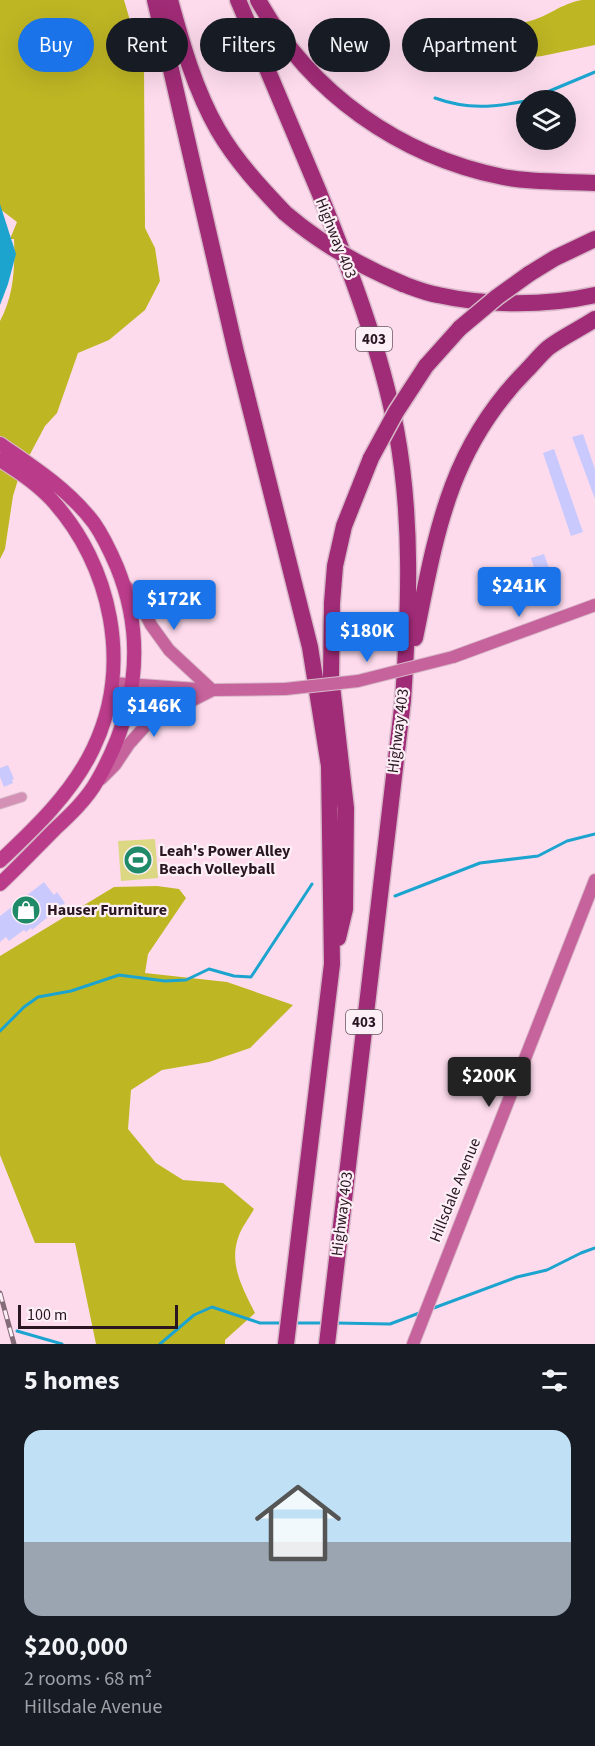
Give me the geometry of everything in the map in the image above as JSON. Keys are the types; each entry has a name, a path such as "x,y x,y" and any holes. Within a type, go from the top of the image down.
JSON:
{"highway":[{"name":"403","path":"154,0 239,363 310,647 329,766 332,964 286,1344"},
{"path":"170,0 186,60 218,130 257,183 285,213 311,235 368,269 403,284 438,295 499,303 546,303 595,295"},
{"name":"Highway 403","path":"238,0 359,294 381,361 396,430 405,496 409,602 403,700 327,1344"},
{"path":"258,0 297,57 319,82 357,113 419,151 505,177 595,183"},
{"path":"332,964 345,909 346,808 331,677 332,603 344,526 371,458 396,411 426,366 460,328 497,297 555,258 595,239"},
{"path":"403,700 436,534 451,487 475,435 508,389 548,348 595,319"}],"main road":[{"path":"0,444 31,472 64,515 92,561 107,601 113,634 112,682 103,723 94,748 81,771 32,832 0,861"},
{"path":"0,460 59,486 94,524 112,555 124,584 132,622 135,653 133,684 120,736 96,783"},
{"path":"124,584 138,599 151,625 169,650 212,690"},
{"path":"112,682 212,690 285,689 358,681 453,657 595,605"},
{"path":"0,884 74,810 96,783 115,765 129,744 148,723 212,690"},
{"name":"Hillsdale Avenue","path":"413,1344 595,880"}],"street":[{"path":"0,804 22,796"}],"shaded area":[{"path":"0,0 124,0 129,18 106,18 106,72 144,72 145,228 155,248 160,281 145,310 109,340 78,353 57,413 45,426 20,473 13,496 5,549 0,559 0,321 13,281 14,239 10,239 17,222 0,209"},
{"path":"582,0 595,0 595,45 538,56 538,18 567,4"},
{"name":"Leah's Power Alley Beach Volleyball","path":"155,839 158,878 121,881 118,841"},
{"path":"157,886 179,889 186,898 148,954 145,973 227,982 293,1005 250,1048 209,1062 162,1070 131,1090 128,1129 156,1163 183,1180 223,1183 254,1209 239,1234 235,1258 239,1277 255,1313 225,1340 225,1344 96,1344 75,1243 35,1243 0,1155 0,956 114,887"}],"water":[{"path":"0,204 16,254 0,305"}],"building":[{"path":"583,434 595,469 595,499 572,437"},
{"path":"554,449 583,532 571,536 543,453"},
{"path":"544,554 556,588 522,600 517,587 529,583 535,571 531,558"},
{"path":"8,765 14,779 13,783 4,787 0,777 0,768"},
{"name":"Hauser Furniture","path":"44,882 54,895 57,892 65,903 32,930 31,928 26,932 24,930 9,941 6,937 0,942 0,916"}],"waterway":[{"path":"552,90 595,72"},
{"path":"435,98 470,106 516,103"},
{"path":"395,896 480,863 538,856 567,841 595,834"},
{"path":"0,1031 24,1007 38,997 71,991 119,975 165,981 186,980 209,969 234,976 251,977 312,884"},
{"path":"431,1309 517,1277 547,1270 595,1248"},
{"path":"160,1344 194,1315 212,1307 260,1323 283,1323"},
{"path":"335,1323 390,1324 422,1312"},
{"path":"293,1323 325,1323"},
{"path":"17,1331 62,1344"}],"railway":[{"path":"0,1293 14,1344"}],"place":[{"name":"Leah's Power Alley Beach Volleyball","path":"138,860"},
{"name":"Hauser Furniture","path":"26,910"}]}
